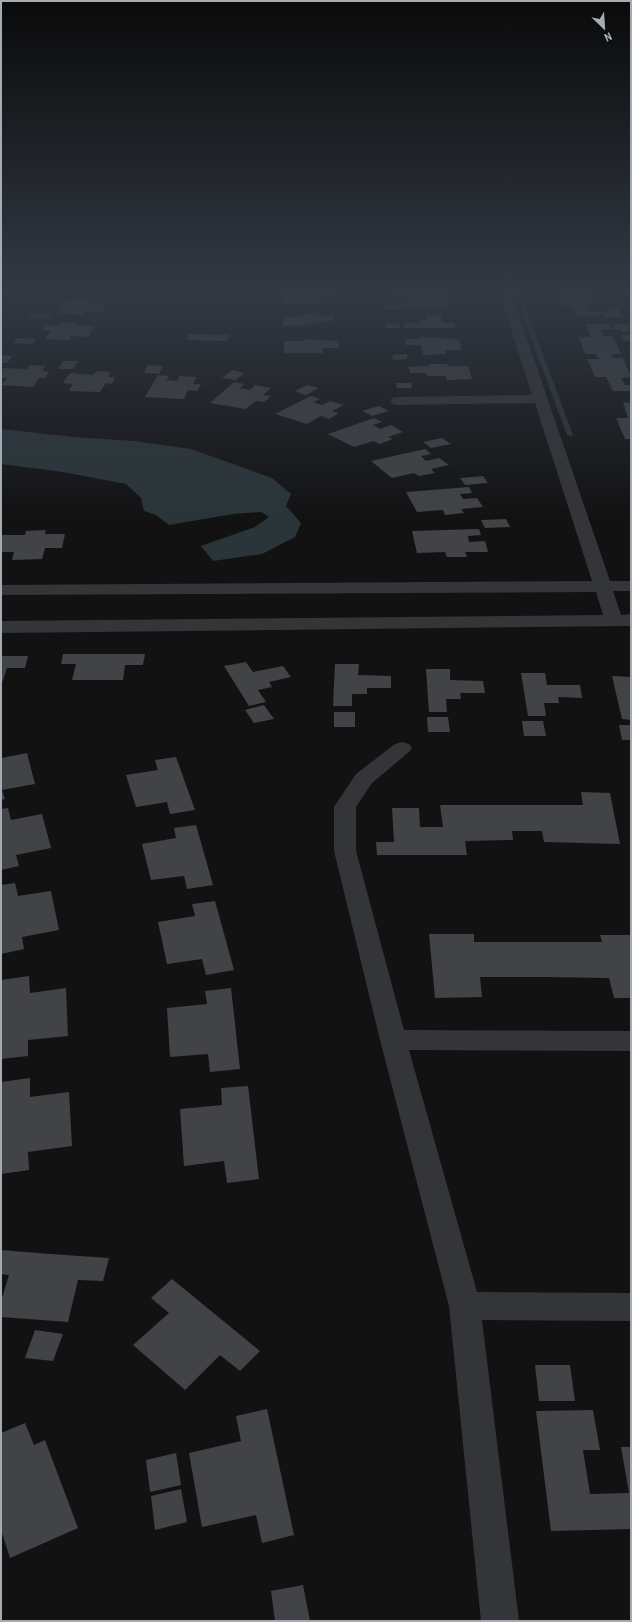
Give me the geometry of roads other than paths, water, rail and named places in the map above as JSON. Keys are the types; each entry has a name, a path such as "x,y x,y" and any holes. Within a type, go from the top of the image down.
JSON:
{"street":[{"path":"531,368 602,586 623,620"},
{"path":"397,401 543,403"},
{"path":"413,410 543,403"},
{"path":"1,590 631,586"},
{"path":"1,627 623,620"},
{"path":"402,748 364,779 345,807 345,851 392,1040 465,1306 500,1621"},
{"path":"392,1040 631,1041"},
{"path":"465,1306 631,1307"}],"waterway":[{"path":"545,368 570,435"}]}
